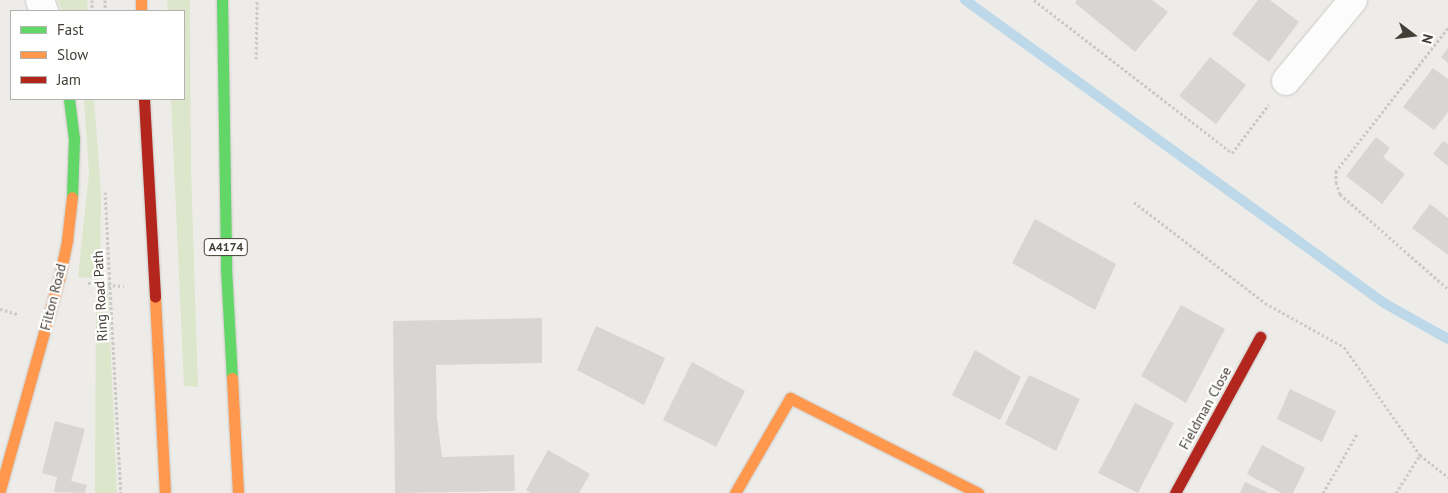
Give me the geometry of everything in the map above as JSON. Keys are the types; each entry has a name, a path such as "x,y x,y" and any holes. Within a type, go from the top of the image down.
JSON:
{"street":[{"name":"A4174","path":"222,0 226,268 238,493"},
{"path":"1286,81 1353,0"},
{"name":"Filton Road","path":"0,490 56,287 67,240 74,177 74,139 69,100"},
{"path":"144,100 165,493"},
{"name":"Fieldman Close","path":"1175,493 1260,337"},
{"path":"735,493 790,398 978,493"}],"path":[{"path":"256,0 256,68"},
{"path":"1034,0 1232,153 1286,81"},
{"path":"1448,28 1336,170 1336,182 1340,194 1448,289"},
{"name":"Ring Road Path","path":"105,189 121,493"},
{"path":"1323,493 1357,434"},
{"path":"1396,493 1420,455 1448,477"}],"green space":[{"path":"58,0 87,0 88,10 62,10"},
{"path":"167,0 190,0 191,168 198,387 184,386 171,100 185,100 185,10 168,10"},
{"path":"84,100 94,100 101,192 100,279 78,277 89,173"},
{"path":"96,291 108,291 117,493 95,493"}],"building":[{"path":"1077,0 1152,0 1168,12 1135,52 1075,3"},
{"path":"1258,0 1270,0 1299,22 1269,62 1232,34"},
{"path":"1448,48 1448,63 1441,57"},
{"path":"1210,57 1246,85 1216,124 1179,96"},
{"path":"1433,68 1448,79 1448,112 1434,130 1403,107"},
{"path":"1376,137 1390,148 1383,157 1405,174 1382,204 1346,176"},
{"path":"1443,141 1448,144 1448,166 1433,154"},
{"path":"1430,204 1448,218 1448,255 1412,228"},
{"path":"1035,219 1116,264 1095,310 1012,263"},
{"path":"1181,305 1225,329 1186,403 1141,376"},
{"path":"542,318 542,363 436,365 437,418 442,457 514,455 515,491 395,493 393,321"},
{"path":"596,326 665,358 644,405 577,370"},
{"path":"975,350 1021,377 1000,420 952,395"},
{"path":"692,362 745,391 716,447 663,420"},
{"path":"1029,375 1080,399 1056,451 1005,424"},
{"path":"1290,389 1336,411 1322,442 1277,419"},
{"path":"1135,403 1174,423 1138,493 1098,473"},
{"path":"55,421 85,429 71,481 87,485 85,493 54,492 57,477 42,473"},
{"path":"1262,445 1305,468 1293,493 1281,493 1247,474"},
{"path":"548,450 590,474 579,493 531,493 526,490"},
{"path":"1245,482 1269,493 1240,493"}],"waterway":[{"path":"965,0 1384,303 1448,339"}],"traffic: fast":[{"path":"222,0 226,268 232,378"},
{"path":"69,100 74,139 72,197"}],"traffic: slow":[{"path":"141,0 141,10"},
{"path":"0,490 59,279 67,240 72,197"},
{"path":"155,297 165,493"},
{"path":"232,378 238,493"},
{"path":"735,493 790,398 978,493"}],"traffic: jam":[{"path":"144,100 155,297"},
{"path":"1175,493 1260,337"}]}
